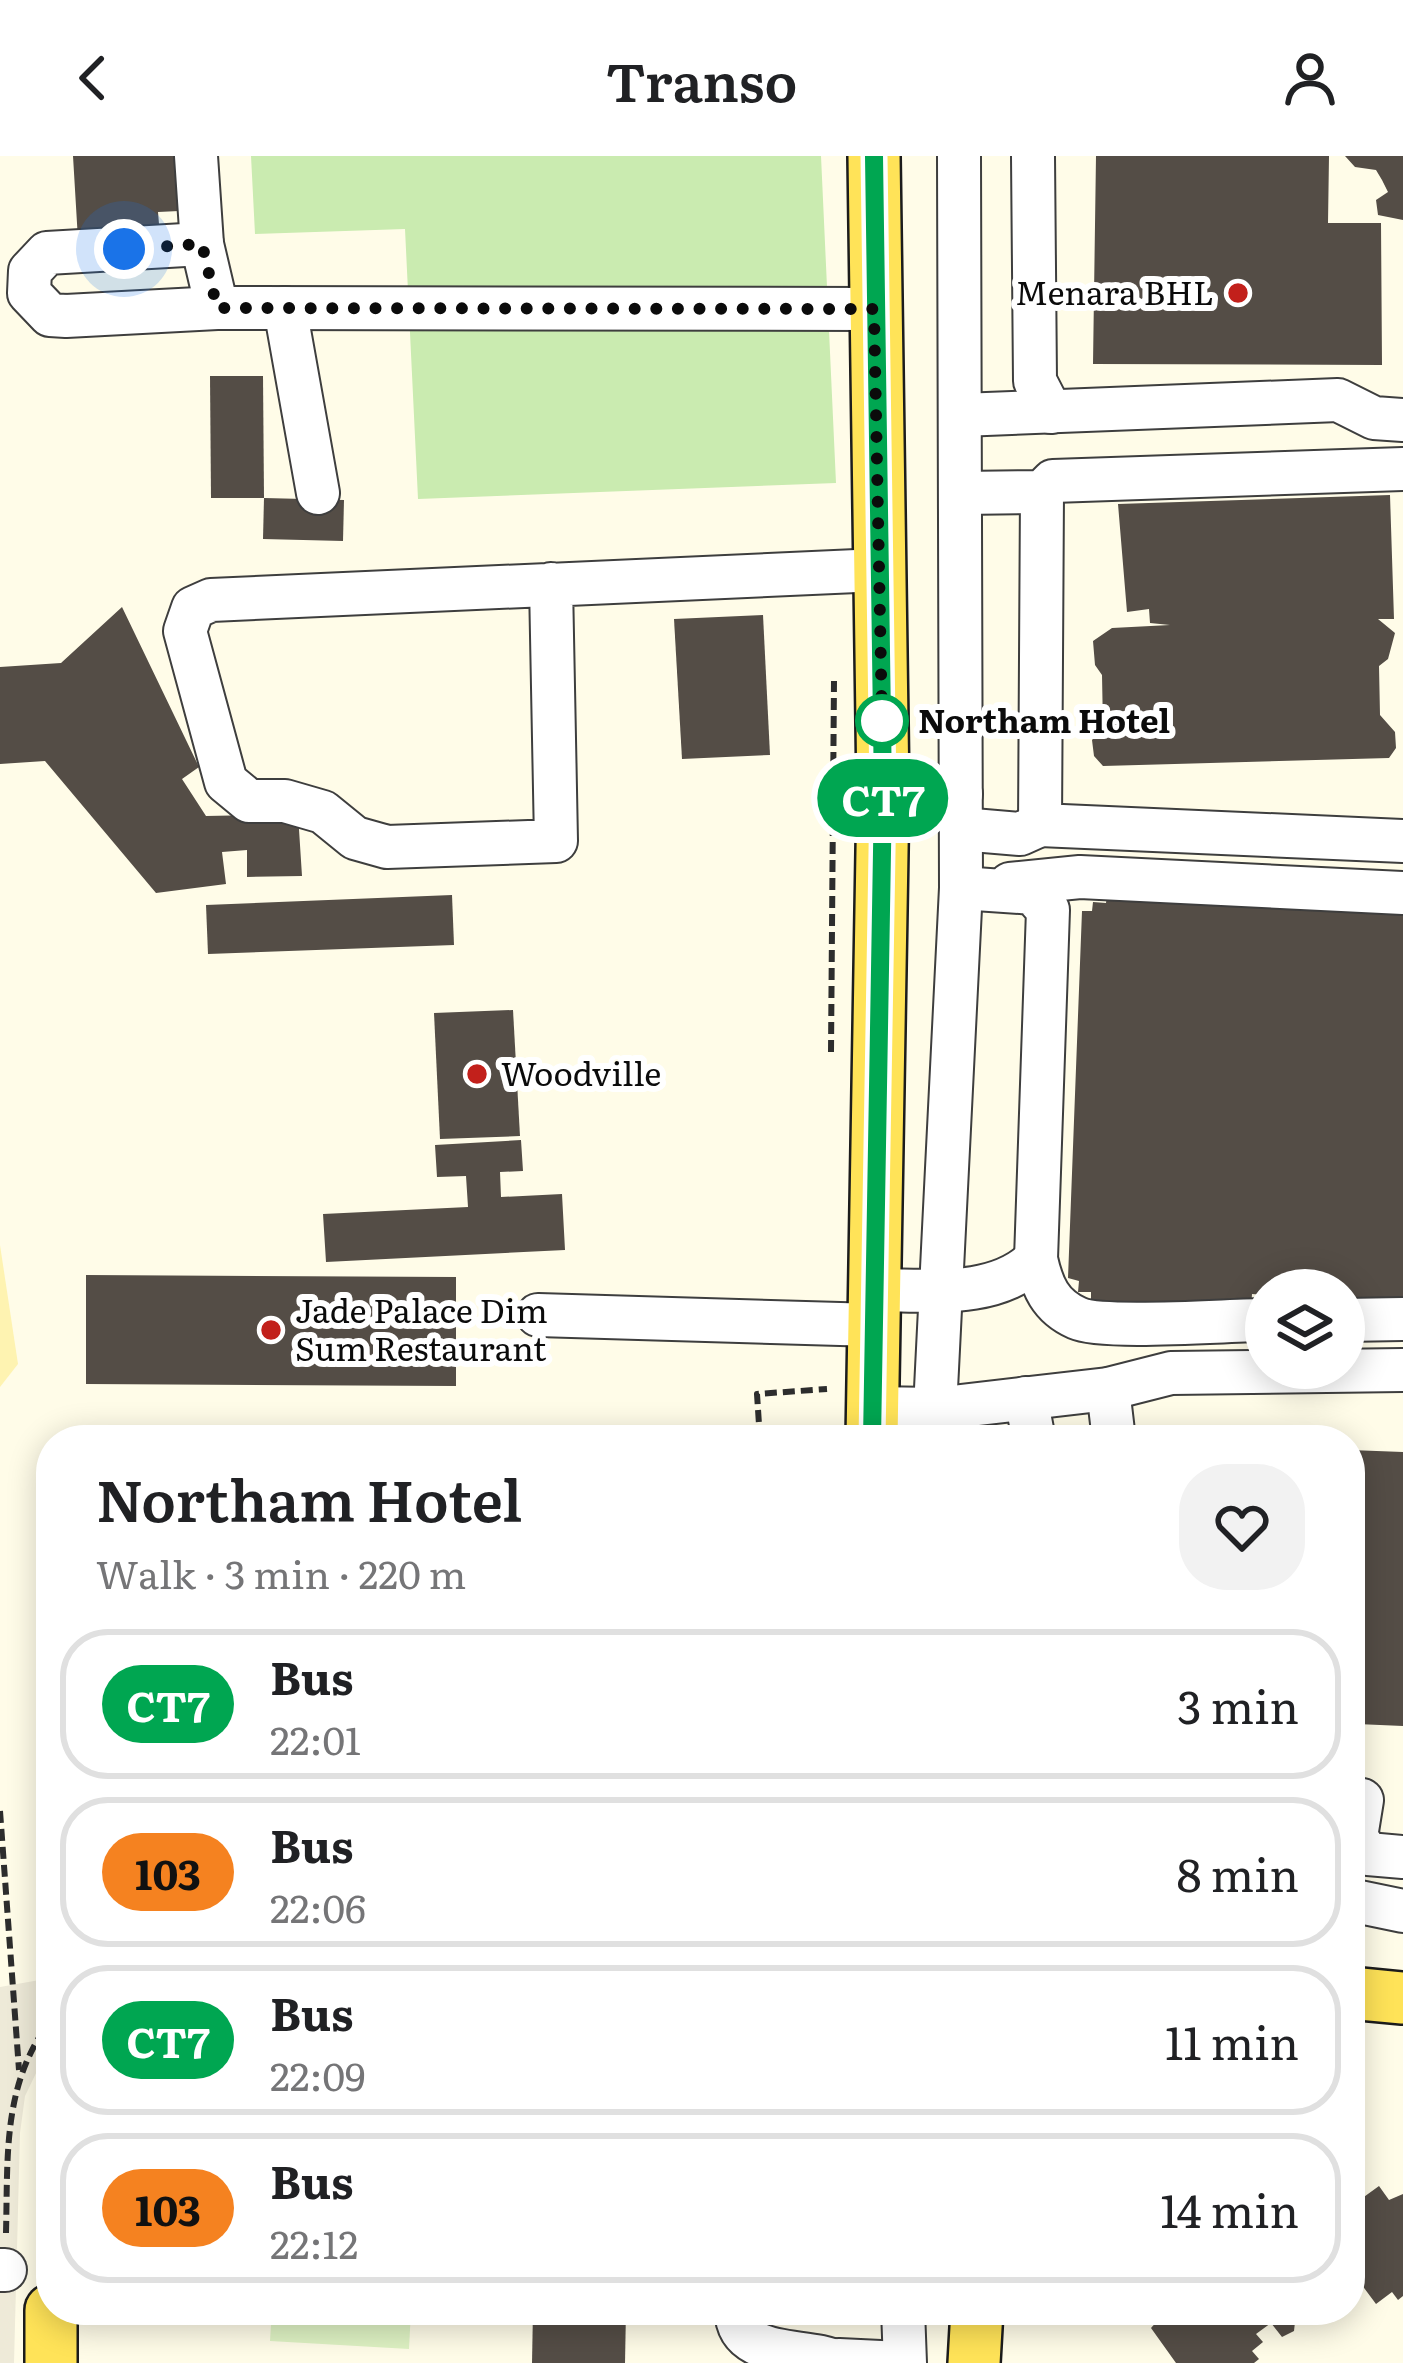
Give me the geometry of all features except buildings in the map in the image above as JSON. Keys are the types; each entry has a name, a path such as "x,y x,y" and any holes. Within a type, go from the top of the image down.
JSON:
{"main road":[{"path":"873,1424 860,1313 883,793 874,156"},
{"path":"1365,1995 1403,1998"},
{"path":"51,2325 51,2363"},
{"path":"974,2363 975,2325"}],"lane":[{"path":"196,156 202,244 217,308"},
{"path":"938,1424 961,885 959,156"},
{"path":"1032,402 1033,156"},
{"path":"202,244 47,253 30,271 29,293 50,315 66,316 217,308 874,309"},
{"path":"285,308 318,493"},
{"path":"961,415 1032,402 1338,400 1374,418 1403,420"},
{"path":"961,493 1042,492 1053,481 1403,469"},
{"path":"1040,825 1042,492"},
{"path":"551,584 556,841 387,847 355,838 323,812 285,801 249,801 226,782 184,631 194,608 211,600 551,584 879,570"},
{"path":"883,793 961,811 1020,834 1040,825 1403,842"},
{"path":"961,885 1033,885 1076,878 1403,893"},
{"path":"1076,878 1055,895 1048,910 1036,1259 1042,1286 1055,1305 1081,1321"},
{"path":"961,885 1034,892 1048,910"},
{"path":"538,1315 860,1313 994,1285 1022,1273 1036,1259"},
{"path":"941,1299 1006,1301 1081,1321 1245,1320"},
{"path":"1365,1320 1403,1319"},
{"path":"873,1424 938,1424 1026,1398 1108,1389 1171,1373 1403,1370"},
{"path":"1108,1389 1112,1425"},
{"path":"1026,1398 1031,1425"},
{"path":"1365,1850 1368,1854 1403,1857"},
{"path":"1365,1903 1403,1910"},
{"path":"739,2325 751,2342 838,2362 903,2363 903,2325"}],"path":[{"path":"831,1065 834,666"},
{"path":"759,1425 757,1394 826,1390 860,1313"},
{"path":"0,1810 19,2073"},
{"path":"2,2270 11,2100 19,2073 36,2045"}],"green space":[{"path":"251,156 821,156 836,483 418,499 405,229 255,234"},
{"path":"271,2325 410,2325 409,2349 270,2341"}],"sand":[{"path":"0,1245 18,1364 0,1387"}],"shaded area":[{"path":"36,1981 36,2073 25,2096 20,2133 14,2363 0,2363 0,1987"}],"bus line":[{"name":"CT7","path":"872,1425 883,793 874,156"}],"place":[{"name":"Menara BHL","path":"1238,293"},
{"name":"Northam Hotel","path":"882,721"},
{"name":"Woodville","path":"477,1074"},
{"name":"Jade Palace Dim Sum Restaurant","path":"271,1330"}],"route":[{"path":"124,249 202,244 217,308 874,309 882,721"}]}
